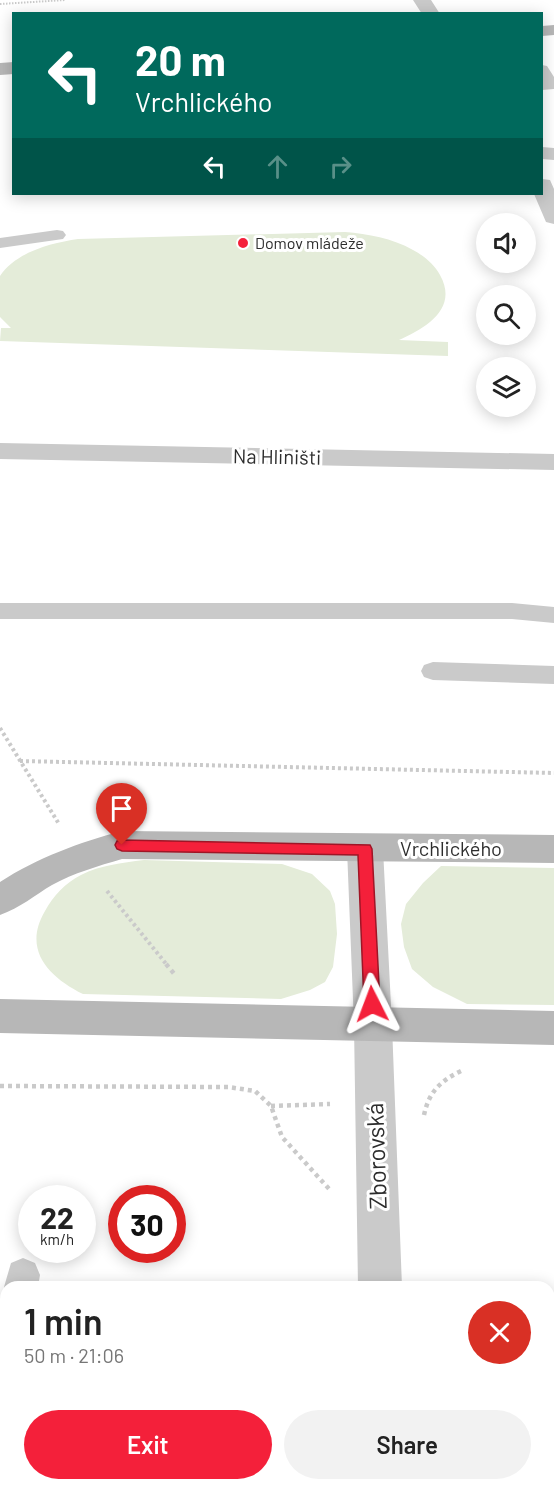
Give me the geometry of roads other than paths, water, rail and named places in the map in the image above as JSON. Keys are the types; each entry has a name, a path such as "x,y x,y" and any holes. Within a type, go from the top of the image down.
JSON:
{"street":[{"path":"543,188 554,217"},
{"name":"Na Hliništi","path":"0,451 554,462"},
{"name":"Vrchlického","path":"0,900 41,874 80,857 122,845 554,849"},
{"name":"Zborovská","path":"365,849 373,1026 380,1281"},
{"path":"0,1016 373,1026 554,1028"}],"lane":[{"path":"543,71 551,85 543,86"},
{"path":"0,243 57,235"},
{"path":"0,611 512,611 554,615"},
{"path":"433,671 554,675"}],"place":[{"name":"Domov mládeže","path":"243,243"}]}
